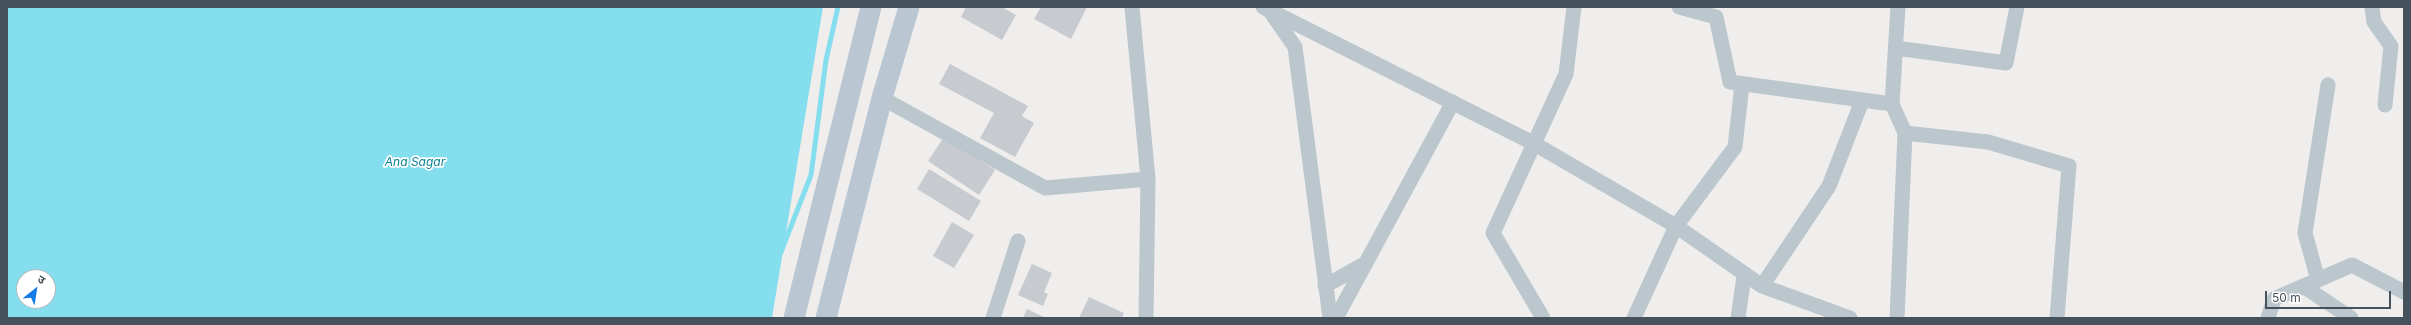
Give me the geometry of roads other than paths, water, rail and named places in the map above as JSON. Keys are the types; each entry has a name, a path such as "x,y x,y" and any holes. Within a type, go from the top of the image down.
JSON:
{"street":[{"path":"794,318 871,7"},
{"path":"826,318 882,98 909,7"},
{"path":"1132,7 1148,179 1146,318"},
{"path":"1543,318 1493,233 1533,143 1566,74 1574,7"},
{"path":"1679,7 1716,17 1730,82 1892,104"},
{"path":"1897,318 1905,133 1892,104 1898,7"},
{"path":"1896,48 2006,63 2017,7"},
{"path":"2372,7 2374,22 2391,46 2385,105"},
{"path":"1267,8 1533,143 1676,226 1744,276 1762,286 1850,318"},
{"path":"1267,8 1295,48 1330,318"},
{"path":"1634,318 1676,226 1735,147 1742,84"},
{"path":"2318,280 2305,233 2328,85"},
{"path":"882,98 1045,188 1148,179"},
{"path":"1762,286 1829,186 1862,101"},
{"path":"1336,318 1454,102"},
{"path":"1905,133 1988,142 2069,166 2057,318"},
{"path":"993,318 1018,241"},
{"path":"1325,286 1366,263"},
{"path":"2268,318 2274,299 2352,265 2404,292"},
{"path":"1738,318 1744,276"},
{"path":"2303,286 2351,318"}],"water":[{"name":"Ana Sagar","path":"7,7 823,7 772,318 7,318"}],"waterway":[{"path":"781,252 811,175 826,60 838,7"}]}
